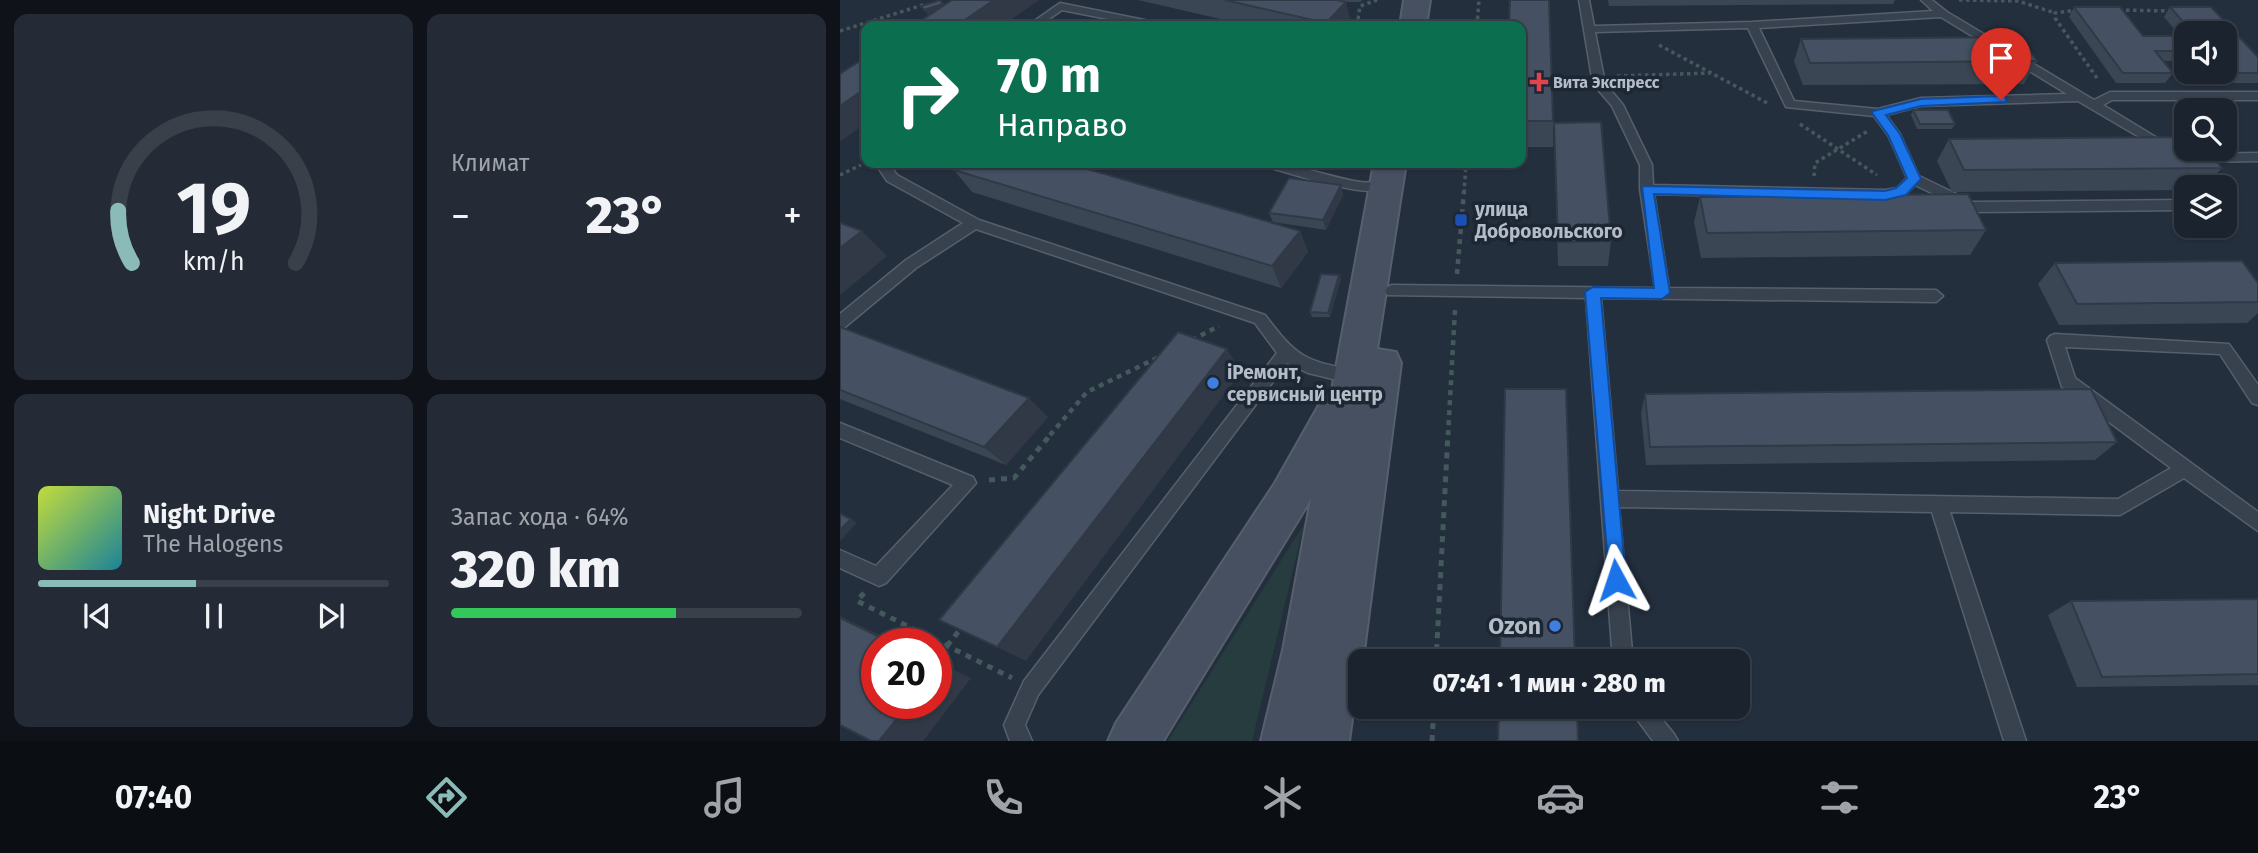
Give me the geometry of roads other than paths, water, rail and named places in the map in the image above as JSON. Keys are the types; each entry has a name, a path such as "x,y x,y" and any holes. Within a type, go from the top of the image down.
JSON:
{"main road":[{"path":"1414,21 1417,0"},
{"path":"1432,21 1434,0"},
{"path":"1287,741 1307,650 1354,377 1380,291 1409,168"},
{"path":"1323,741 1339,651 1380,291 1387,174"},
{"path":"1134,741 1290,497 1354,377"}],"lane":[{"path":"1584,0 1599,84 1617,105 1646,164 1662,293"},
{"path":"1926,0 1943,14 2081,97 2174,149"},
{"path":"1039,21 1060,6 1134,21"},
{"path":"1589,29 1752,25 1943,14"},
{"path":"1752,25 1790,104 1881,118 1921,102 2081,97"},
{"path":"2095,105 2110,96 2258,96"},
{"path":"1881,118 1894,134 1914,179 1971,207 2174,205"},
{"path":"2237,156 2258,157"},
{"path":"2190,161 2203,175"},
{"path":"885,168 892,178 974,223 1260,319 1285,354 1298,365 1354,377"},
{"path":"1288,168 1362,187 1387,174"},
{"path":"1647,189 1885,195 1901,191 1914,179"},
{"path":"840,324 911,264 974,223"},
{"path":"1380,291 1936,296"},
{"path":"1593,292 1622,649"},
{"path":"2258,398 2224,348 2055,340 2068,382 2258,523"},
{"path":"1021,741 1014,725 1031,688 1285,354"},
{"path":"840,430 967,482 879,577 840,559"},
{"path":"1610,499 2120,507 2185,468"},
{"path":"1939,505 2015,741"},
{"path":"1648,719 1667,741"}],"place":[{"name":"Вита Экспресс","path":"1539,82"},
{"name":"улица Добровольского","path":"1461,220"},
{"name":"iРемонт, сервисный центр","path":"1213,383"},
{"name":"Ozon","path":"1555,626"}]}
